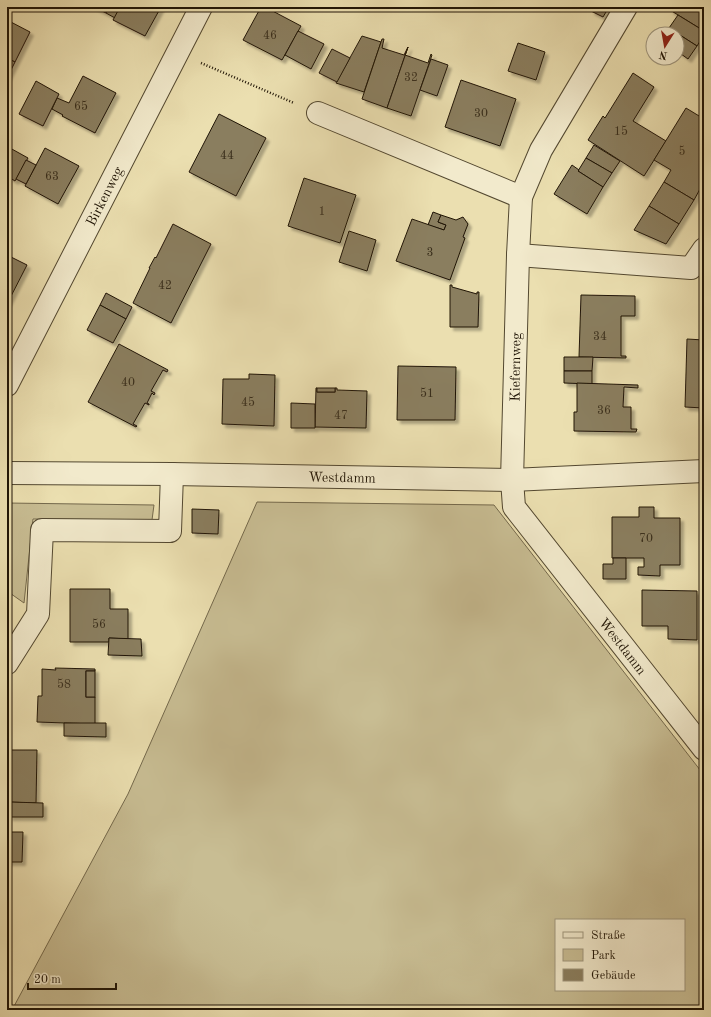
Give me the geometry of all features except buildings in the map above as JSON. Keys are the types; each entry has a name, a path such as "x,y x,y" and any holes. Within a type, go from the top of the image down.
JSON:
{"street":[{"name":"Birkenweg","path":"7,385 202,7"},
{"name":"Kiefernweg","path":"512,480 521,197 541,150 626,7"},
{"path":"318,113 521,197"},
{"path":"518,255 691,268 704,249"},
{"name":"Westdamm","path":"7,473 172,474 512,480 704,471"},
{"name":"Westdamm","path":"681,472 704,477"},
{"path":"7,663 38,614 42,530 170,531 172,474"},
{"name":"Westdamm","path":"512,480 514,507 704,749"}],"path":[{"path":"178,53 318,113"}],"green space":[{"path":"257,502 494,505 704,775 704,1010 12,1010 128,794"},
{"path":"7,503 154,505 152,520 33,519 24,603 7,591"}]}
